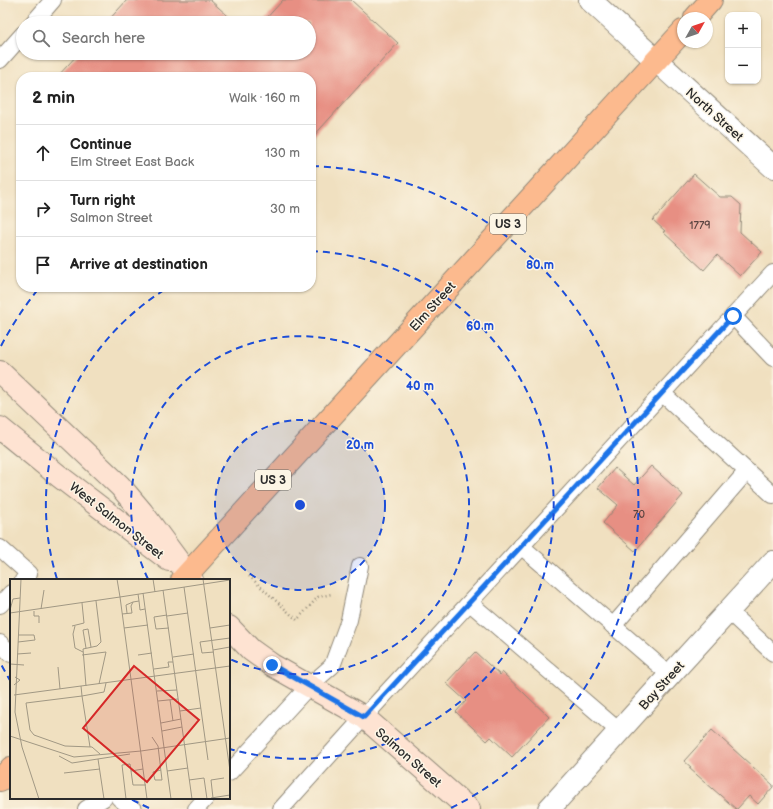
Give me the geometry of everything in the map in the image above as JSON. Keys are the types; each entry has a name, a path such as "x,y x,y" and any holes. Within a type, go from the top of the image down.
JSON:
{"main road":[{"path":"700,12 711,0"},
{"name":"Elm Street","path":"187,578 677,38"},
{"name":"West Salmon Street","path":"0,372 120,486 142,512 187,578"},
{"name":"West Salmon Street","path":"0,428 187,578"},
{"name":"Salmon Street","path":"230,629 252,650 272,665 364,717 469,809"},
{"path":"0,780 10,769"}],"street":[{"name":"North Street","path":"590,0 773,167"},
{"name":"Bay Street","path":"549,809 773,562"}],"lane":[{"path":"39,16 53,0"},
{"path":"0,60 16,42"},
{"path":"281,809 773,272"},
{"path":"733,316 773,358"},
{"path":"662,393 773,495"},
{"path":"613,626 747,471"},
{"path":"522,546 670,675"},
{"path":"0,548 29,574 24,579"},
{"path":"230,772 309,686 332,666 349,620 360,566"},
{"path":"0,605 10,594"},
{"path":"470,602 619,731"},
{"path":"728,611 773,653"},
{"path":"0,643 10,653"},
{"path":"86,809 102,799"},
{"path":"121,799 133,809"},
{"path":"196,809 205,799"}],"path":[{"path":"249,576 298,620 318,597 355,590"}],"building":[{"path":"127,0 210,0 228,16 112,16"},
{"path":"283,0 351,0 398,43 316,133 316,72 62,72 73,60 316,60 316,16 268,16"},
{"path":"694,174 720,197 732,197 741,205 740,232 762,252 740,276 717,255 704,270 663,232 665,231 653,220"},
{"path":"651,466 683,495 635,551 603,523 618,505 598,488 615,468 634,485"},
{"path":"475,652 500,675 502,672 549,717 512,757 491,737 487,741 456,712 466,701 446,683"},
{"path":"712,730 773,785 773,787 758,804 749,796 736,809 689,768 691,767 684,761"}],"route":[{"path":"272,665 364,717 733,316"}]}
